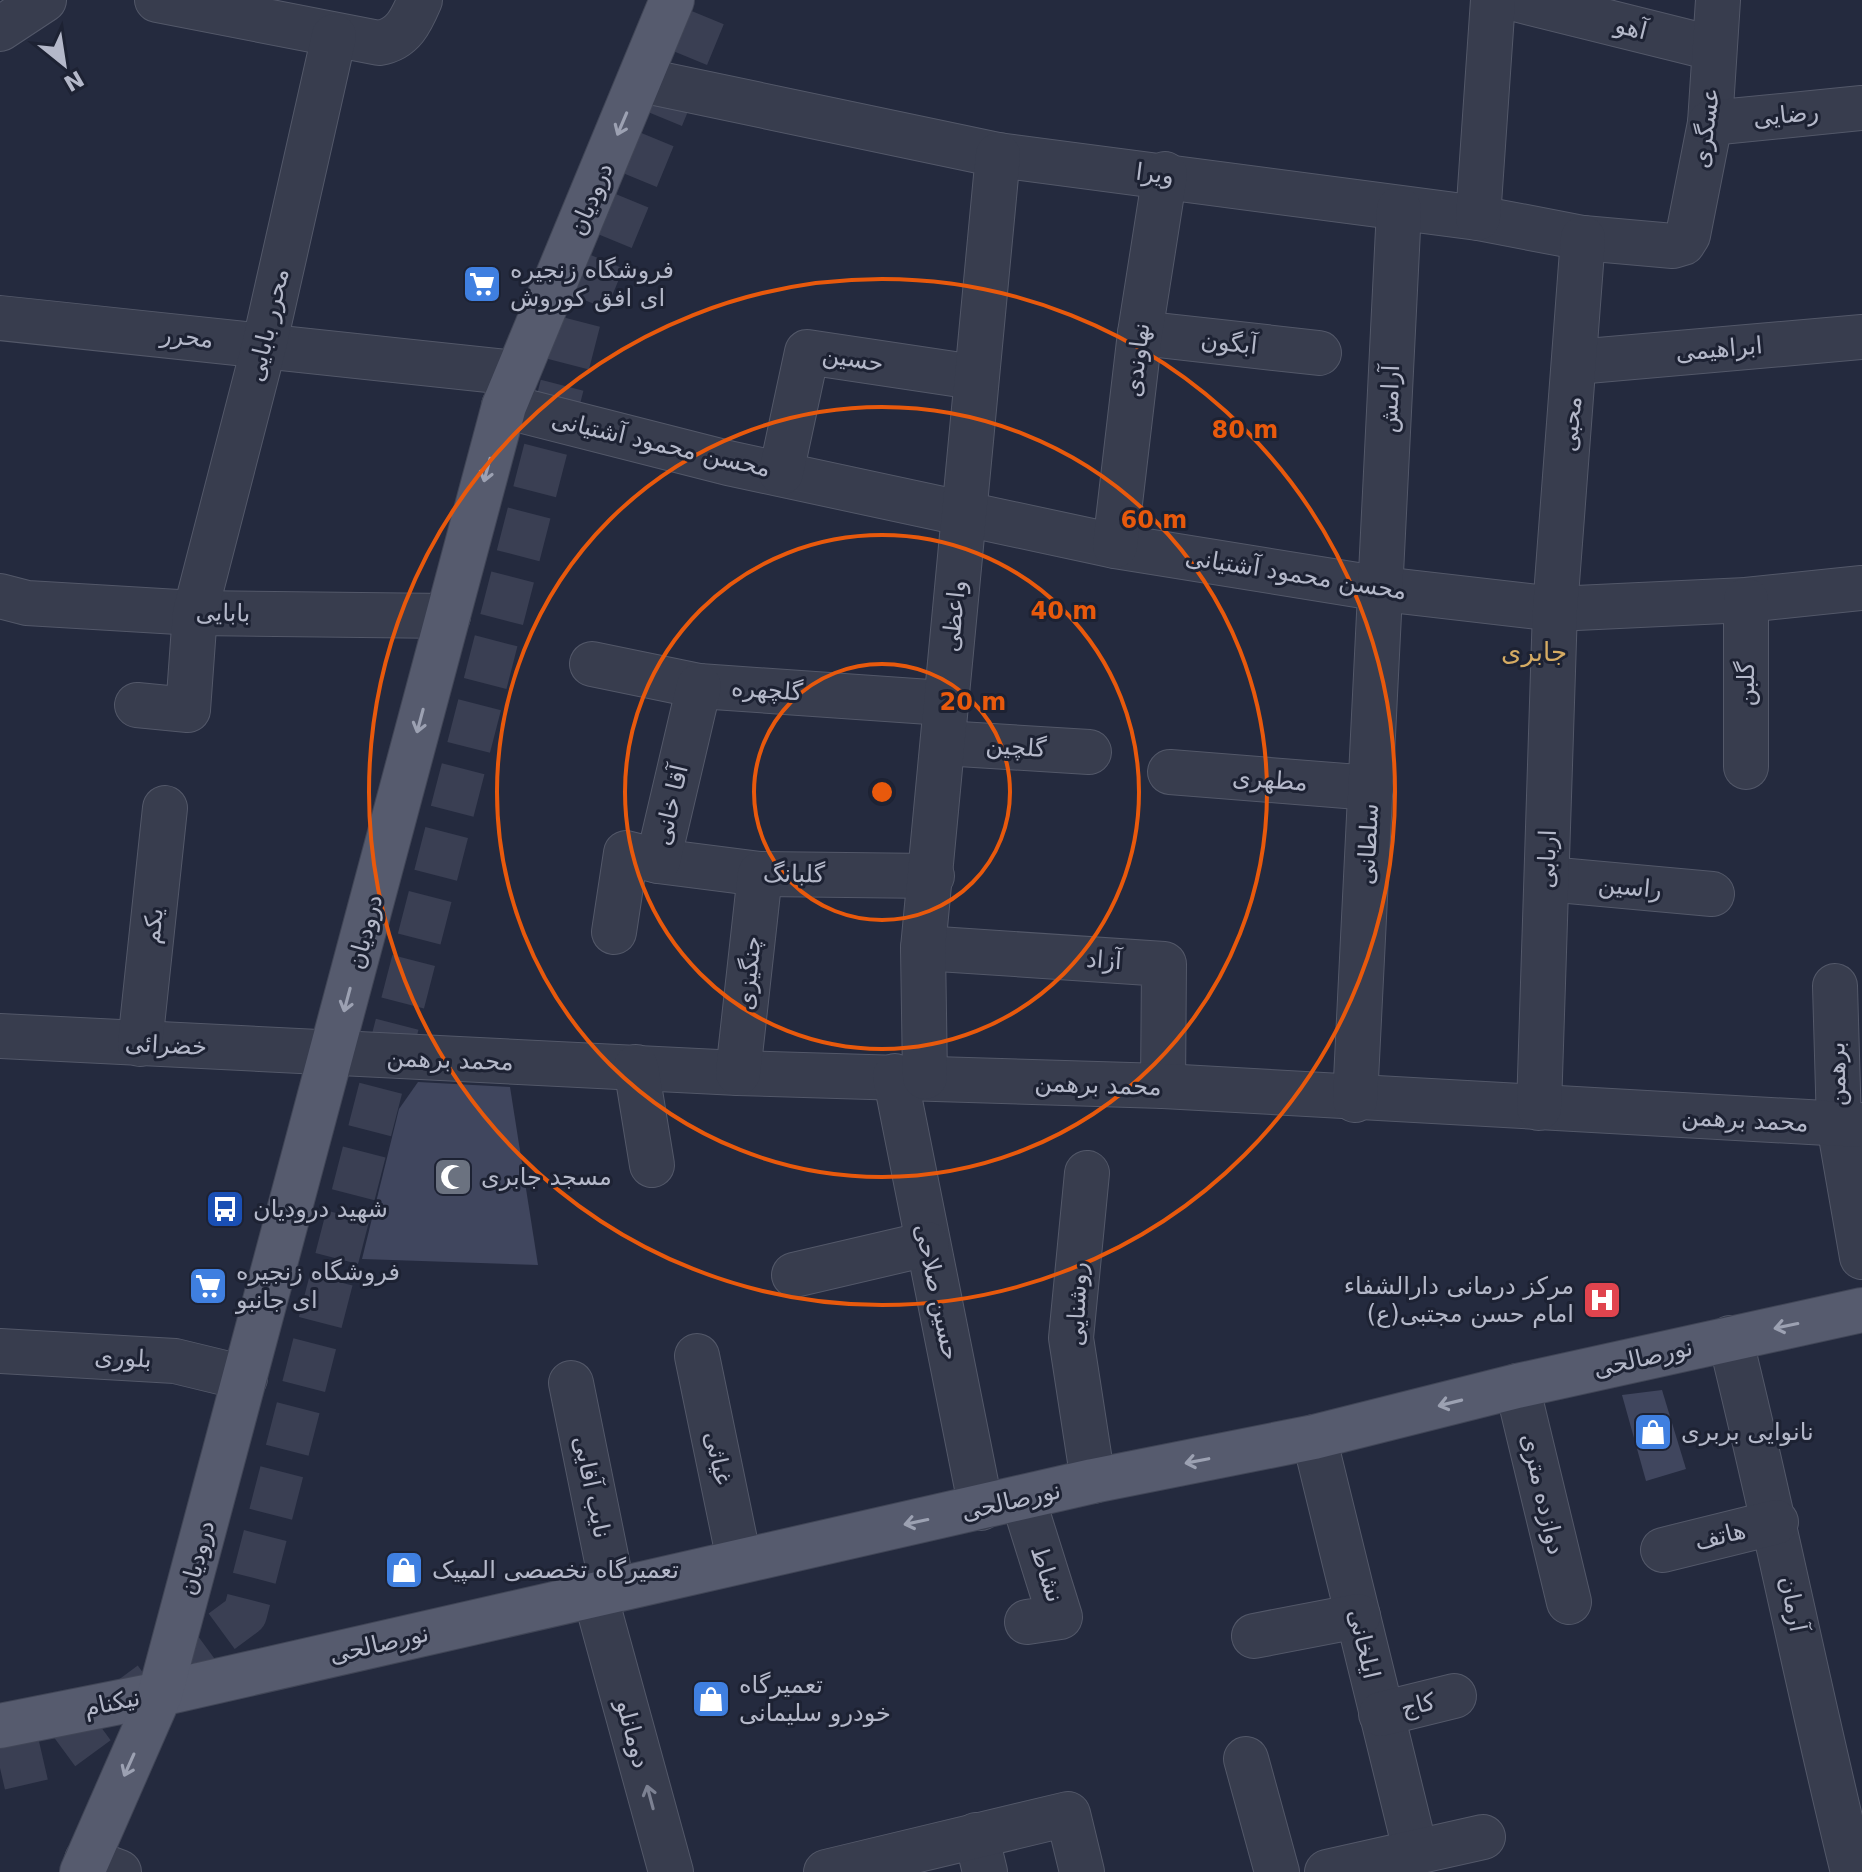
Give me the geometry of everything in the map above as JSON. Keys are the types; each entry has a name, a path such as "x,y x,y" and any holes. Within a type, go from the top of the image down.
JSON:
{"main road":[{"name":"درودیان","path":"96,1868 160,1694 511,389 672,0"},
{"name":"نورصالحی","path":"160,1694 739,1560 1093,1481 1314,1437 1517,1386 1862,1310"},
{"name":"نیکنام","path":"0,1718 160,1694"},
{"name":"نیکنام","path":"0,1726 160,1694"}],"street":[{"path":"0,29 44,0"},
{"path":"180,2 379,43 391,41 403,32 420,0"},
{"path":"1478,218 1493,0"},
{"name":"آهو","path":"1519,0 1696,44"},
{"name":"عسگری","path":"1673,246 1683,243 1688,235 1710,123 1718,0"},
{"name":"محرر بابایی","path":"137,705 188,710 195,613 264,346 334,36"},
{"name":"ویرا","path":"641,80 998,155 1165,174 1478,218 1583,238 1673,246"},
{"name":"رضایی","path":"1710,123 1862,108"},
{"name":"واعظی","path":"910,1077 932,876 965,514 974,377 998,155"},
{"name":"نهاوندی","path":"1115,546 1140,333 1165,174"},
{"name":"آرامش","path":"1382,589 1399,209"},
{"name":"محبی","path":"1555,609 1583,238"},
{"name":"محرر","path":"0,318 264,346 511,389"},
{"name":"آبگون","path":"1140,333 1319,353"},
{"name":"ابراهیمی","path":"1576,362 1862,337"},
{"name":"حسین","path":"781,473 807,352 974,377"},
{"name":"محسن محمود آشتیانی","path":"511,389 728,463 1115,546 1382,589 1555,609 1746,600 1862,588"},
{"name":"سلطانی","path":"1355,1100 1382,589"},
{"name":"بابایی","path":"0,596 27,603 195,613 448,616"},
{"name":"گلبن","path":"1746,600 1746,767"},
{"name":"اربابی","path":"1539,1108 1555,609"},
{"name":"گلچهره","path":"592,664 699,686 944,723"},
{"name":"آقا خانی","path":"614,932 626,853 658,861 699,686"},
{"name":"گلچین","path":"944,723 1089,752"},
{"name":"مطهری","path":"1170,772 1371,788"},
{"name":"یکم","path":"140,1044 165,808"},
{"name":"گلبانگ","path":"658,861 760,874 932,876"},
{"name":"چنگیزی","path":"738,1073 760,874"},
{"name":"راسین","path":"1547,879 1712,894"},
{"name":"آزاد","path":"923,948 1164,964 1163,1086"},
{"name":"برهمن","path":"1835,986 1862,1257"},
{"name":"خضرائی","path":"0,1036 333,1055"},
{"name":"محمد برهمن","path":"333,1055 738,1073 1163,1086 1355,1100 1850,1125"},
{"path":"636,1067 652,1165"},
{"name":"حسین صلاحی","path":"910,1077 927,1244 1002,1503"},
{"name":"روشنایی","path":"1087,1173 1071,1338 1093,1481"},
{"path":"794,1275 927,1244"},
{"name":"آرمان","path":"1730,1338 1776,1522 1820,1740 1853,1872"},
{"name":"بلوری","path":"0,1351 175,1361 245,1378"},
{"name":"غیاثی","path":"697,1356 739,1560"},
{"name":"نایب آقایی","path":"571,1383 604,1593"},
{"name":"دوازده متری","path":"1517,1386 1569,1602"},
{"name":"ایلخانی","path":"1314,1437 1415,1849"},
{"name":"نشاط","path":"1002,1503 1060,1617 1027,1622"},
{"name":"هاتف","path":"1663,1550 1776,1522"},
{"name":"دومانلو","path":"604,1593 671,1872"},
{"path":"1254,1636 1358,1616"},
{"name":"کاج","path":"1381,1714 1454,1696"},
{"path":"1246,1759 1277,1872"},
{"path":"826,1872 980,1854 1068,1814 1082,1872"},
{"path":"1327,1872 1415,1849 1483,1837"}],"building":[{"name":"مسجد جابری","path":"418,1082 510,1087 538,1265 362,1259 399,1109"},
{"name":"نانوایی بربری","path":"1662,1390 1686,1469 1646,1481 1622,1395"}],"tunnel":[{"path":"0,1768 52,1756 245,1614 580,316 710,0"}],"place":[{"name":"فروشگاه زنجیره ای افق کوروش","path":"482,284"},
{"name":"مسجد جابری","path":"453,1177"},
{"name":"شهید درودیان","path":"225,1209"},
{"name":"فروشگاه زنجیره ای جانبو","path":"208,1286"},
{"name":"مرکز درمانی دارالشفاء امام حسن مجتبی(ع)","path":"1602,1300"},
{"name":"نانوایی بربری","path":"1653,1432"},
{"name":"تعمیرگاه تخصصی المپیک","path":"404,1570"},
{"name":"تعمیرگاه خودرو سلیمانی","path":"711,1699"}],"district":[{"name":"جابری","path":"1534,652"}]}
